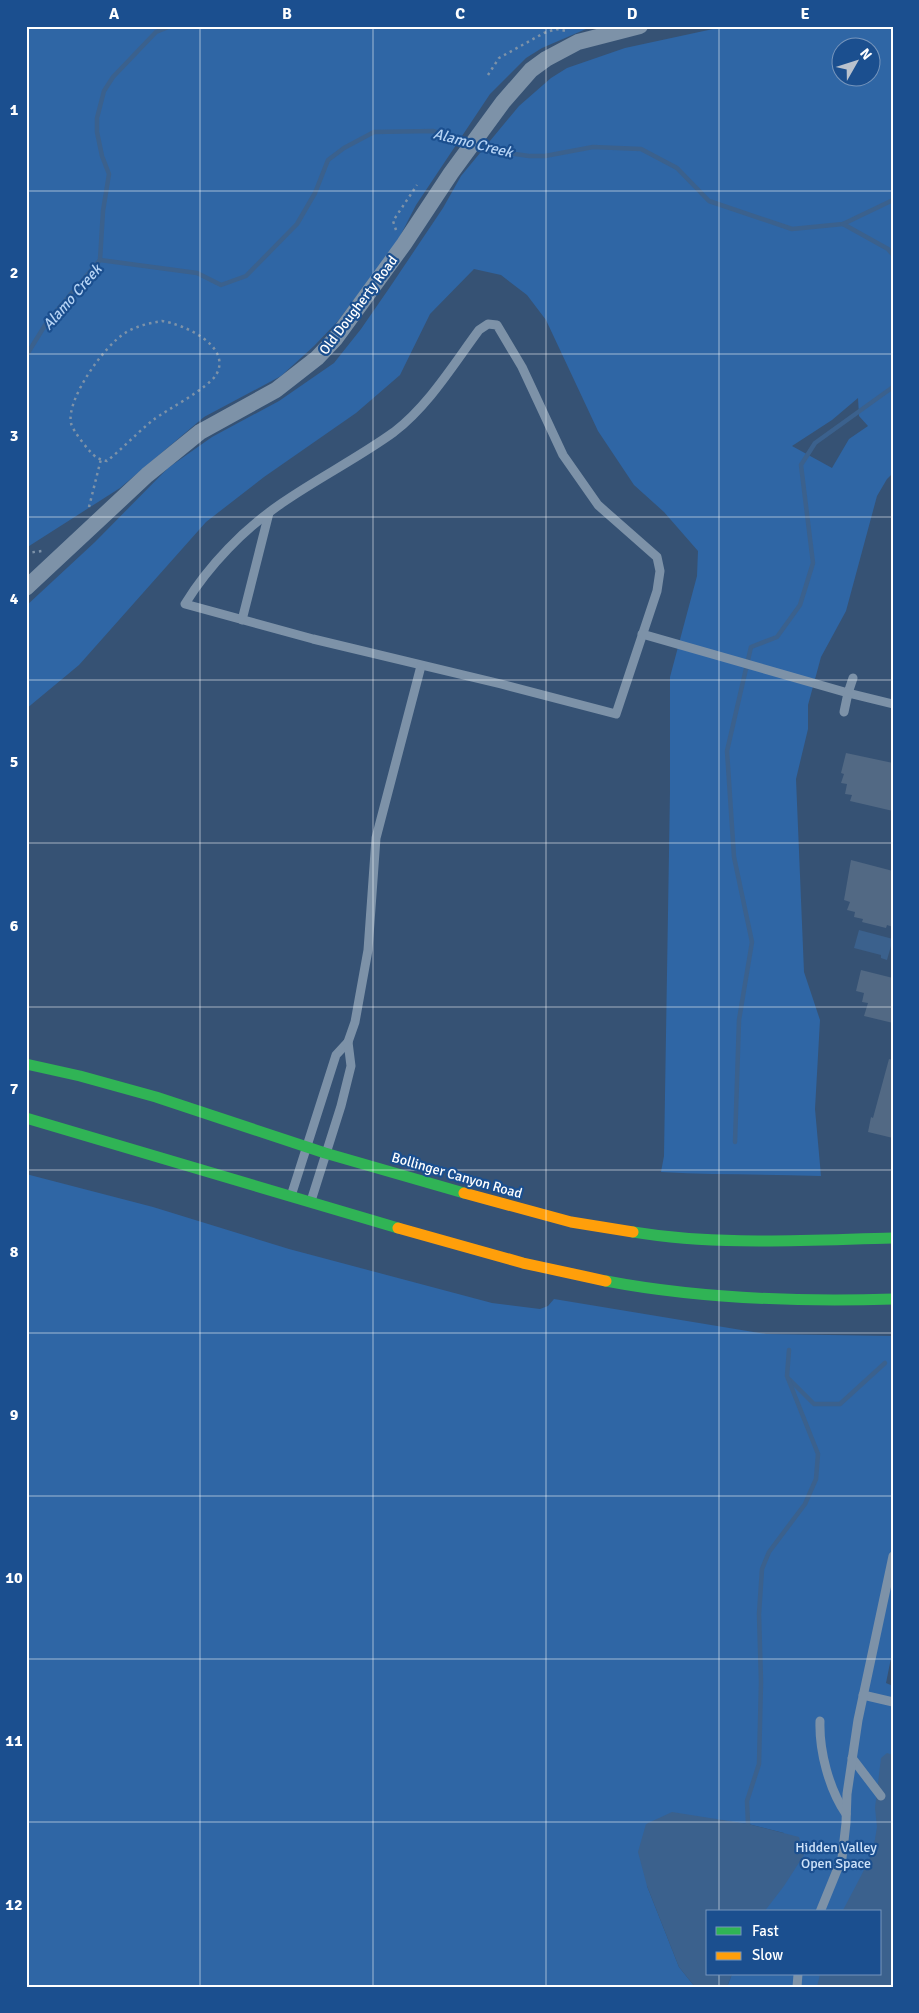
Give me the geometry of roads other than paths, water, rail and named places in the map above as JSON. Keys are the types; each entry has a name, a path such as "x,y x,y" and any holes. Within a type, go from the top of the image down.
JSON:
{"main road":[{"name":"Bollinger Canyon Road","path":"26,1064 80,1076 156,1098 305,1147 571,1222 655,1235 748,1242 893,1238"},
{"path":"26,1118 141,1150 475,1251 562,1272 652,1289 745,1298 846,1301 893,1299"}],"street":[{"name":"Old Dougherty Road","path":"26,588 147,475 193,438 276,390 317,358 335,340 404,244 451,173 503,102 531,70 546,59 578,42 640,26"}],"lane":[{"path":"488,324 497,325 522,367 563,455 598,505 657,557 660,571 657,591 616,714 242,620 185,604 196,586 222,556 269,512 395,431 426,401 478,330 488,324"},
{"path":"242,620 269,512"},
{"path":"642,634 893,704"},
{"path":"291,1196 305,1147 336,1055 348,1042 355,1022 368,950 376,838 420,666"},
{"path":"844,712 853,678"},
{"path":"311,1201 351,1066 348,1042"},
{"path":"821,1910 842,1858 852,1758 863,1695 893,1556"},
{"path":"863,1695 893,1702"},
{"path":"820,1721 820,1731 830,1785 836,1799 846,1814"},
{"path":"852,1758 882,1796"}],"waterway":[{"path":"100,260 103,211 109,174 102,156 97,132 97,118 104,91 113,77 156,32 171,26"},
{"name":"Alamo Creek","path":"26,356 47,322 100,260 197,273 221,285 246,276 297,224 315,193 328,160 344,148 374,132 433,131 468,143"},
{"name":"Alamo Creek","path":"475,145 488,150 529,156 545,156 593,147 641,149 677,168 709,201 792,229 843,224 893,200"},
{"path":"843,224 888,249 893,255"},
{"path":"735,1142 739,1020 752,942 734,857 727,751 751,647 777,637 800,605 813,563 801,465 815,443 893,387"},
{"path":"748,1824 747,1801 759,1764 761,1682 759,1614 762,1569 769,1552 805,1504 816,1479 818,1454 787,1376 789,1350"},
{"path":"790,1380 814,1404 840,1404 885,1363"}],"park label":[{"name":"Hidden Valley Open Space","path":"836,1855"}]}
